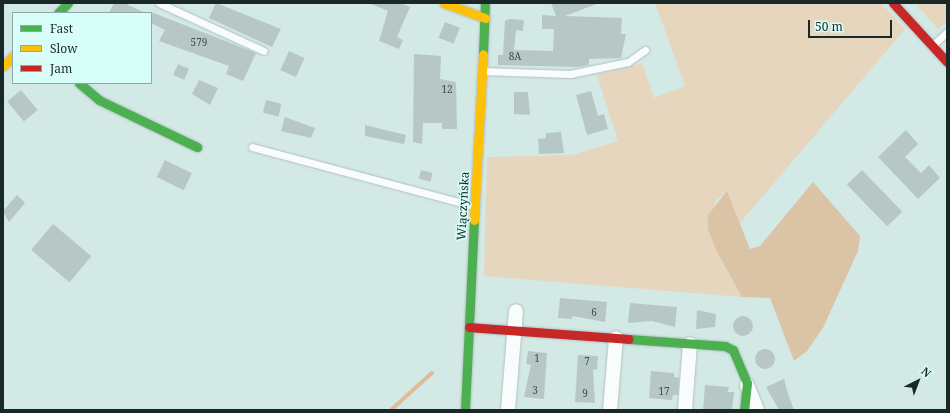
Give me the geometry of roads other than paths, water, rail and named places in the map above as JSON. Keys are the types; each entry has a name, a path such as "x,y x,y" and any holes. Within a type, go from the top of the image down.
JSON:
{"street":[{"path":"59,12 68,3"},
{"path":"444,3 485,18"},
{"name":"Wiączyńska","path":"465,410 485,3"},
{"path":"893,3 947,62"},
{"path":"3,66 12,57"},
{"path":"80,84 99,100 196,147"},
{"path":"508,410 516,311"},
{"path":"469,327 514,332 724,346 733,350 757,410"},
{"path":"610,410 616,338"},
{"path":"685,410 690,344"},
{"path":"744,410 746,383"}],"lane":[{"path":"159,3 264,51"},
{"path":"932,46 947,32"},
{"path":"482,71 570,74 628,62 646,50"},
{"path":"252,148 475,206"}],"waterway":[{"path":"391,410 432,373"}]}
